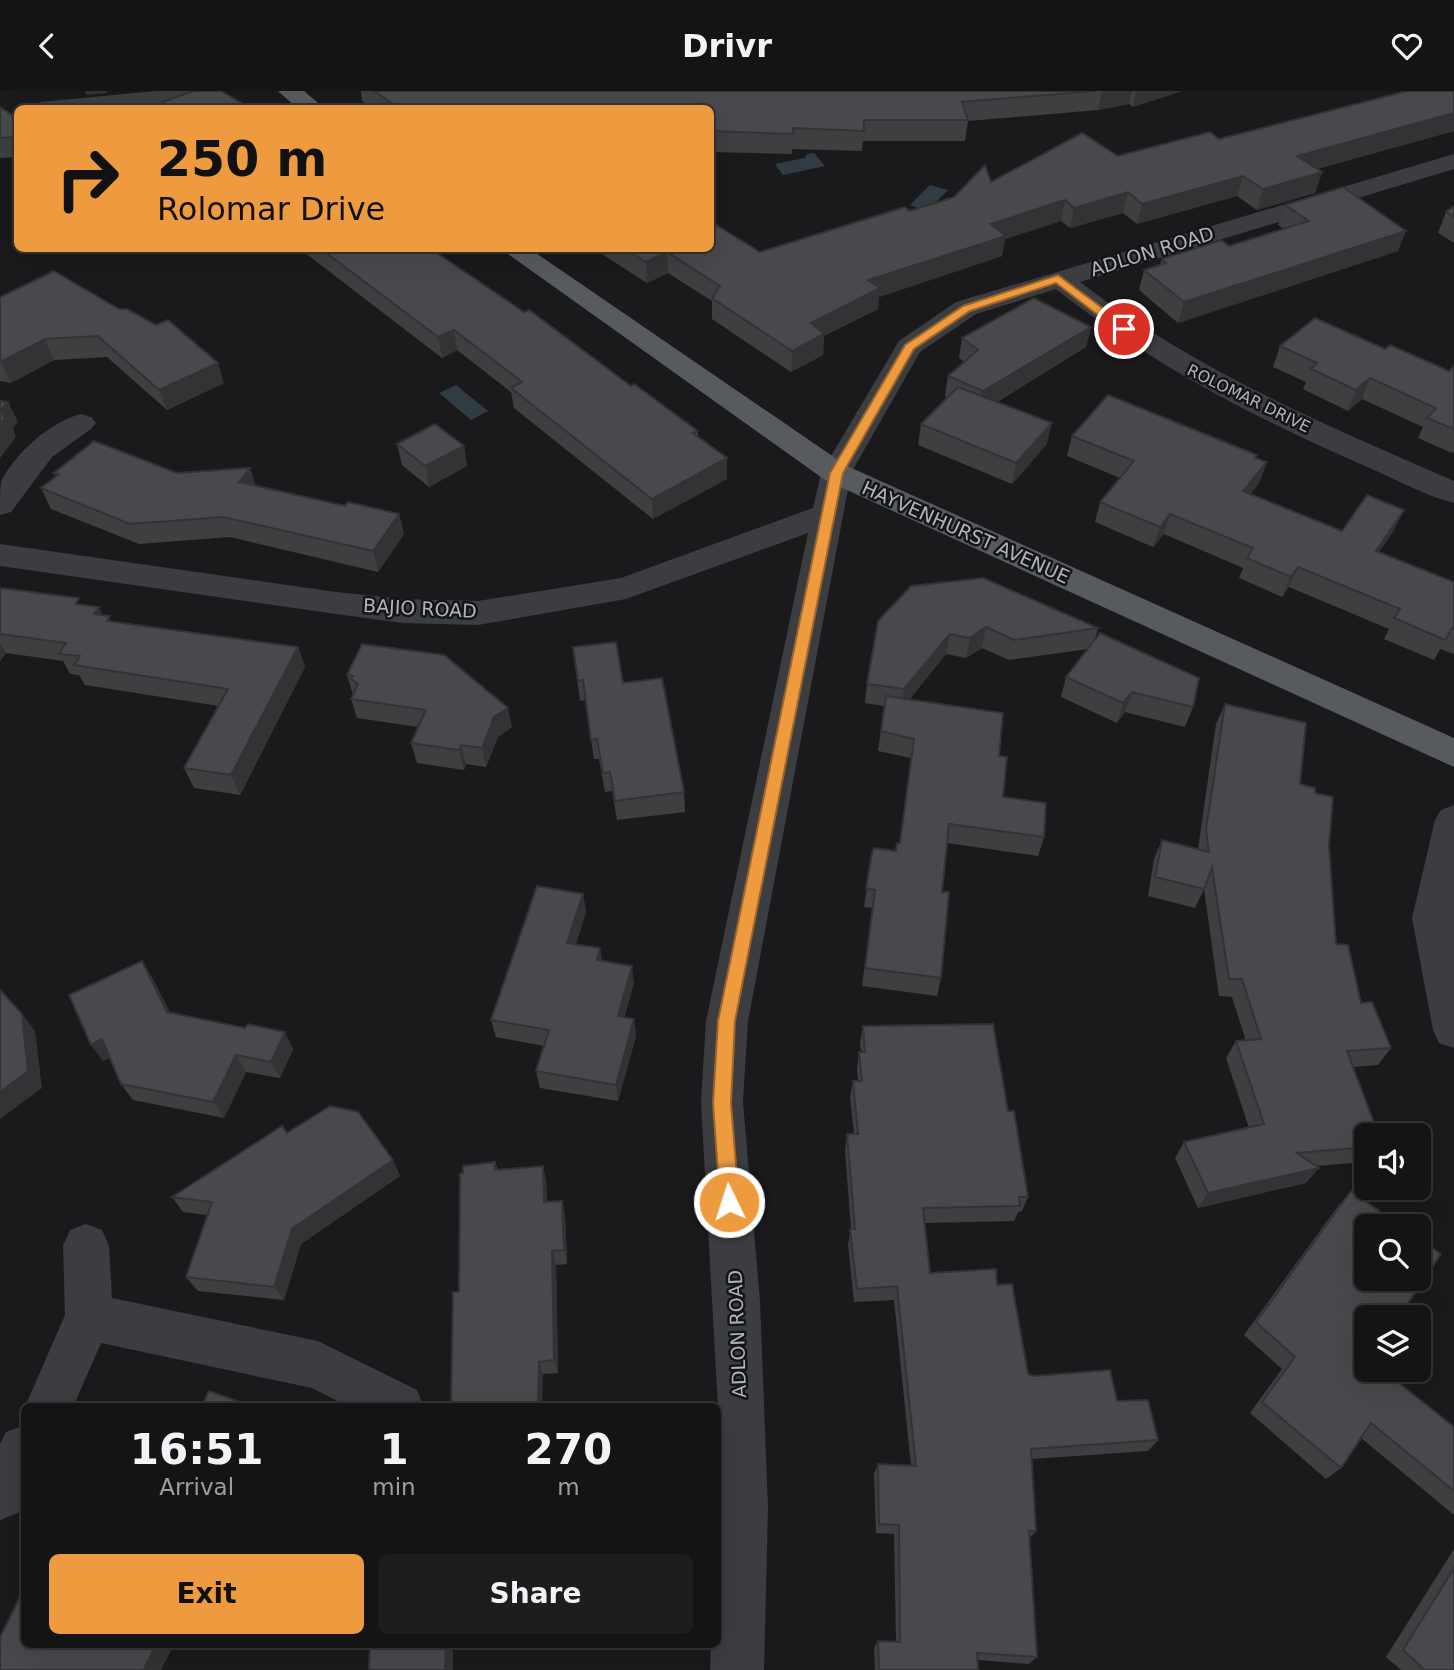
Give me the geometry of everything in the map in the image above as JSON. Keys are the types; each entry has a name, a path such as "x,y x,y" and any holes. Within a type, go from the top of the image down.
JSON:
{"main road":[{"path":"289,91 308,105"},
{"name":"HAYVENHURST AVENUE","path":"518,252 836,473 1454,753"}],"street":[{"path":"90,105 141,101 185,91"},
{"name":"ADLON ROAD","path":"737,1670 743,1508 737,1301 722,1103 727,1021 836,473 909,347 967,308 1058,278 1454,161"},
{"name":"ROLOMAR DRIVE","path":"1058,278 1124,329 1191,370 1272,412 1454,493"},
{"path":"0,505 41,450 81,423"},
{"name":"BAJIO ROAD","path":"0,555 336,603 403,611 478,613 626,588 828,514"},
{"path":"1454,820 1432,918 1454,1030"},
{"path":"50,1403 89,1317 86,1246"},
{"path":"89,1317 318,1365 392,1403"},
{"path":"0,1495 21,1456"}],"shaded area":[{"path":"814,153 825,166 783,175 775,164 805,158 807,154"},
{"path":"930,185 948,190 927,211 910,205"},
{"path":"456,385 488,411 471,420 439,393"}],"building":[{"path":"194,91 221,91 245,105 165,105 162,102"},
{"path":"374,91 1095,91 962,102 968,120 864,120 864,131 793,128 793,134 714,131 714,105 395,105"},
{"path":"1407,91 1454,91 1454,113 1297,156 1322,172 1263,189 1243,176 1142,204 1128,192 1074,208 1065,200 991,224 1006,236 868,280 880,288 811,323 824,334 792,351 712,298 720,286 667,252 714,252 714,223 760,252 905,207 909,211 954,197 985,165 991,182 1082,133 1118,156 1210,132 1219,139"},
{"path":"0,107 14,116 14,137 0,138"},
{"path":"1343,187 1406,231 1184,302 1144,270 1166,263 1162,259 1221,240 1229,246 1309,221 1285,205"},
{"path":"1454,206 1454,217 1446,212"},
{"path":"325,252 435,252 524,312 529,310 631,386 634,384 698,431 693,433 727,458 652,499 511,388 522,382 454,330 438,337"},
{"path":"630,252 667,252 646,262"},
{"path":"54,271 119,309 127,309 156,325 168,320 218,363 159,390 98,336 45,339 0,362 0,297"},
{"path":"1034,298 1091,327 983,391 948,376 978,350 962,338"},
{"path":"1315,318 1385,349 1390,345 1449,371 1454,366 1454,429 1427,418 1436,408 1370,378 1356,390 1311,369 1317,363 1280,346"},
{"path":"958,387 1052,423 1016,463 921,424"},
{"path":"1108,395 1257,455 1255,458 1267,462 1243,491 1342,531 1367,495 1404,510 1376,551 1454,582 1454,629 1452,628 1445,640 1394,618 1400,609 1298,567 1291,577 1247,558 1253,548 1170,514 1160,527 1100,502 1134,461 1072,436"},
{"path":"0,401 8,402 0,411"},
{"path":"0,412 5,413 3,416 6,417 0,424"},
{"path":"435,424 464,446 425,466 397,444"},
{"path":"94,441 177,473 250,468 239,482 345,506 348,502 399,514 373,551 223,517 130,524 41,488 59,474 54,473"},
{"path":"983,578 1098,628 1014,640 986,627 970,638 950,634 904,689 867,684 878,621 911,586"},
{"path":"0,588 79,598 76,604 99,607 94,614 110,616 107,621 298,647 231,775 184,768 228,689 74,665 80,656 59,654 66,643 0,634"},
{"path":"1100,633 1199,678 1193,707 1132,692 1123,703 1066,677"},
{"path":"616,642 623,683 662,678 684,792 615,801 610,772 603,773 597,739 591,740 583,680 578,681 573,647"},
{"path":"362,644 444,655 508,708 494,717 482,748 461,745 459,750 411,743 426,710 351,699 358,684 351,679 353,676 347,675"},
{"path":"886,696 1003,713 999,756 1007,757 1003,797 1046,803 1044,837 949,824 942,892 949,892 941,978 865,968 875,890 866,888 872,853 874,848 896,851 897,843 900,843 914,739 881,731"},
{"path":"1225,704 1306,723 1300,784 1315,788 1315,793 1333,797 1329,846 1336,944 1348,945 1361,1003 1372,1002 1391,1048 1347,1051 1374,1123 1354,1123 1354,1148 1297,1153 1319,1168 1208,1193 1184,1142 1264,1124 1236,1041 1261,1039 1242,979 1229,979 1212,868 1204,889 1155,877 1162,840 1209,852 1206,830"},
{"path":"537,886 583,894 567,943 600,948 597,960 632,966 618,1016 634,1019 616,1085 536,1071 549,1030 491,1020"},
{"path":"142,961 167,1012 245,1028 248,1024 285,1032 271,1062 236,1055 213,1102 121,1084 102,1039 91,1045 69,995"},
{"path":"0,990 22,1014 28,1071 0,1092"},
{"path":"993,1024 1008,1111 1014,1111 1028,1197 1019,1197 1020,1206 923,1208 930,1273 996,1269 997,1285 1012,1284 1028,1374 1034,1376 1110,1370 1117,1401 1148,1400 1158,1440 1031,1449 1036,1531 1029,1531 1037,1657 977,1653 978,1670 879,1670 878,1641 900,1642 899,1525 879,1524 878,1464 916,1466 897,1286 857,1289 850,1229 855,1229 847,1134 858,1134 853,1081 862,1081 859,1052 865,1052 863,1026"},
{"path":"330,1106 358,1112 393,1160 292,1229 274,1287 186,1277 212,1202 172,1197 282,1126 287,1133"},
{"path":"495,1162 495,1170 543,1166 544,1202 562,1201 564,1250 552,1251 554,1360 539,1362 538,1403 451,1403 453,1292 459,1292 460,1174 463,1173 463,1166"},
{"path":"1351,1191 1354,1193 1354,1200 1364,1200 1384,1214 1354,1214 1354,1291 1416,1291 1407,1305 1354,1305 1354,1382 1398,1382 1454,1427 1454,1491 1371,1423 1341,1468 1262,1402 1295,1357 1256,1322"},
{"path":"1431,1247 1441,1254 1431,1269"},
{"path":"209,1391 243,1403 203,1403"},
{"path":"1454,1568 1454,1670 1425,1670 1403,1650"},
{"path":"21,1595 21,1648 154,1648 144,1669 147,1670 0,1670 0,1637"},
{"path":"370,1648 446,1648 445,1670 369,1670"}],"route":[{"path":"729,1202 722,1103 727,1021 836,473 909,347 967,308 1058,278 1124,329"}]}
